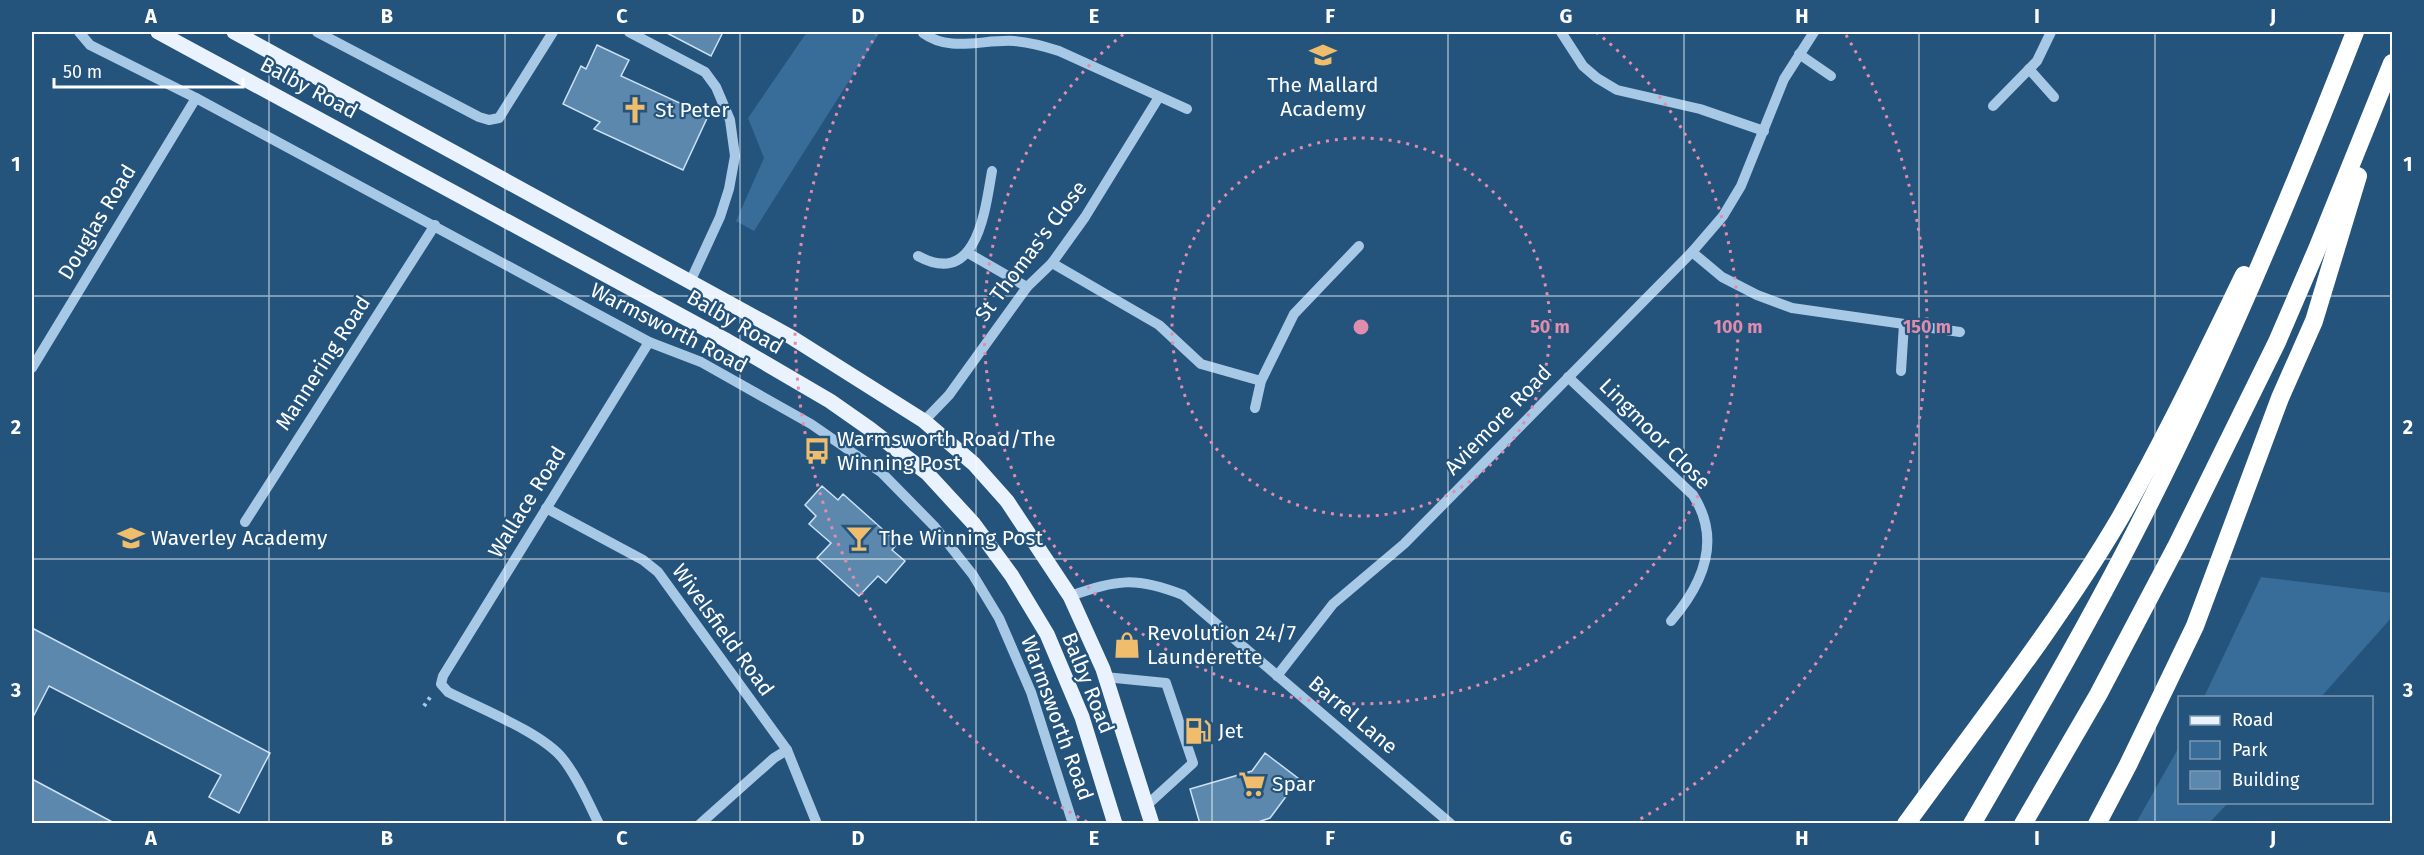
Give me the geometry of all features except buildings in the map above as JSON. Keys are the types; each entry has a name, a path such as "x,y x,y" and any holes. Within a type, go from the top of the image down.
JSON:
{"highway":[{"path":"1972,824 2136,531 2274,236 2355,32"},
{"path":"2024,824 2098,696 2177,545 2277,342 2392,63"},
{"path":"2097,824 2195,626 2280,398 2314,321 2345,223 2379,99"},
{"path":"1906,824 2057,617 2120,518 2185,397 2328,100"}],"main road":[{"name":"Balby Road","path":"158,32 724,339 830,401 927,473 973,523 1012,576 1047,634 1082,717 1115,824"},
{"name":"Balby Road","path":"234,32 790,337 924,421 974,464 1007,501 1070,596 1106,677 1152,824"}],"street":[{"name":"Warmsworth Road","path":"79,32 90,45 196,98 649,342 701,362 812,424 882,473 934,527 972,575 999,618 1031,692 1073,824"},
{"path":"317,32 479,117 489,120 499,118 553,32"},
{"path":"629,32 705,72 716,87 730,120 735,156 729,189 720,217 690,282"},
{"path":"1561,32 1583,66 1617,90 1700,109 1764,131"},
{"name":"Aviemore Road","path":"1277,676 1333,604 1404,544 1692,252 1723,216 1741,186 1784,79 1814,32"},
{"path":"1992,106 2037,61 2051,32"},
{"path":"923,33 942,43 959,45 1009,36 1038,44 1059,51 1187,109"},
{"path":"1799,54 1830,76"},
{"path":"2029,69 2054,97"},
{"name":"St Thomas's Close","path":"924,421 949,395 1027,287 1052,263 1085,217 1159,97"},
{"name":"Douglas Road","path":"32,368 196,98"},
{"path":"918,256 932,264 945,265 956,262 968,253 985,212 992,171"},
{"name":"Mannering Road","path":"245,522 435,225"},
{"path":"1255,408 1261,381 1294,314 1359,246"},
{"path":"1692,252 1722,277 1757,295 1792,308 1960,332"},
{"path":"968,253 1027,287"},
{"path":"1052,263 1159,325 1201,364 1261,381"},
{"path":"1901,371 1904,324"},
{"name":"Wallace Road","path":"599,824 562,757 545,741 448,692 441,684 443,676 649,342"},
{"name":"Lingmoor Close","path":"1568,377 1693,495 1703,510 1708,538 1706,560 1685,605 1671,621"},
{"name":"Wivelsfield Road","path":"546,508 643,560 658,572 787,750 817,824"},
{"name":"Barrel Lane","path":"1070,596 1107,583 1126,580 1156,584 1183,595 1451,824"},
{"path":"1106,677 1166,683 1193,763 1147,805"},
{"path":"700,824 774,758 787,750"}],"green space":[{"path":"807,32 880,32 754,231 736,221 764,158 748,118"},
{"path":"2261,577 2392,593 2392,617 2322,696 2204,696"},
{"path":"2178,749 2178,804 2227,804 2209,823 2136,823"}],"place":[{"name":"The Mallard Academy","path":"1323,55"},
{"name":"St Peter","path":"635,110"},
{"name":"Warmsworth Road/The Winning Post","path":"817,451"},
{"name":"Waverley Academy","path":"131,538"},
{"name":"The Winning Post","path":"859,538"},
{"name":"Revolution 24/7 Launderette","path":"1127,645"},
{"name":"Jet","path":"1198,731"},
{"name":"Spar","path":"1252,784"}]}
